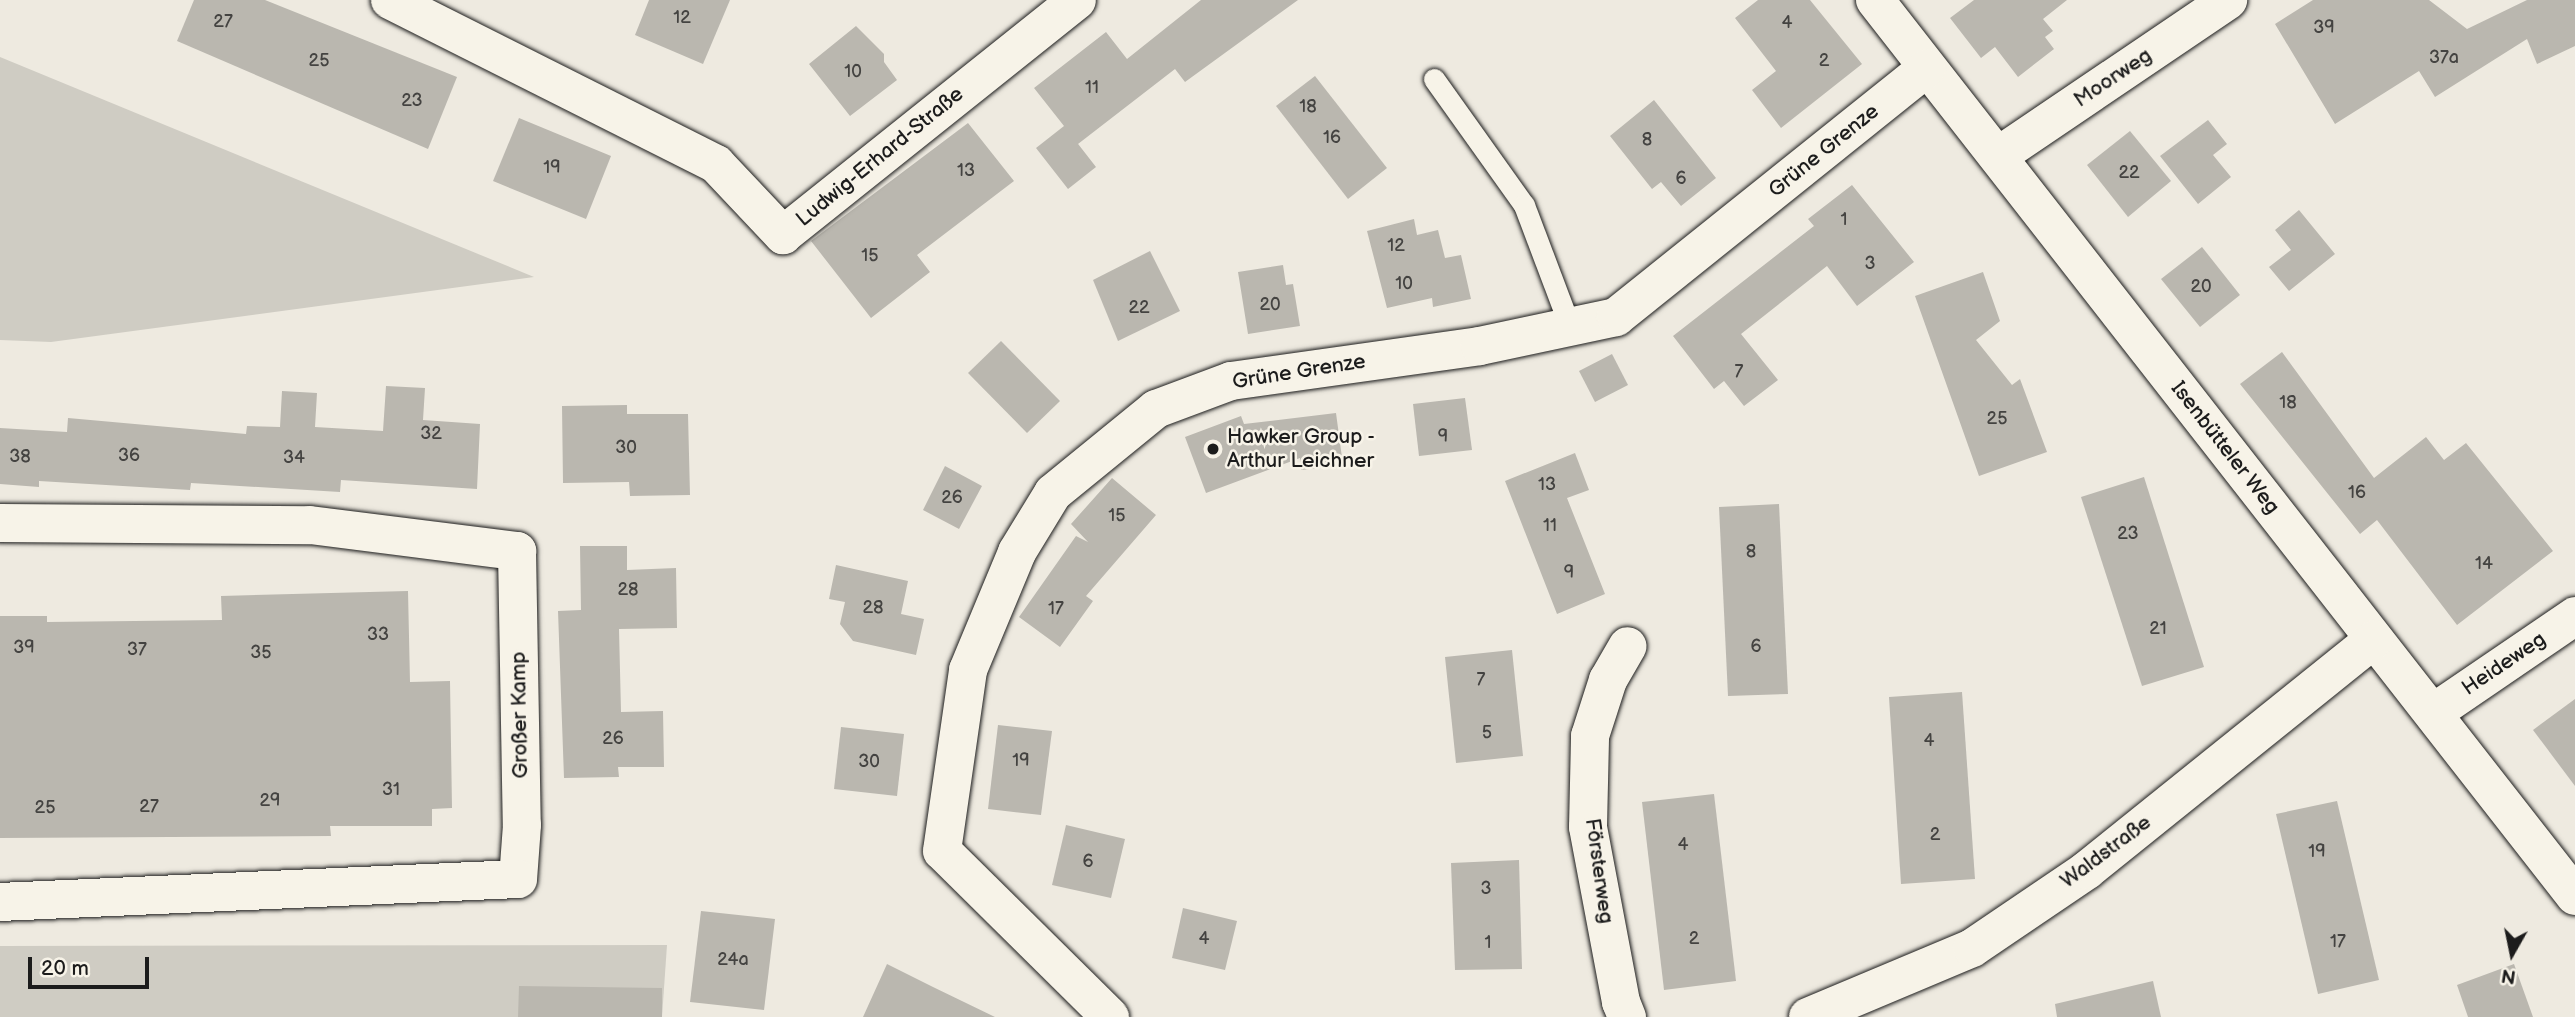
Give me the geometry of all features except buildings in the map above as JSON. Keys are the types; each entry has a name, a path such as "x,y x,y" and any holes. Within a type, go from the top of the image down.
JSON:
{"street":[{"name":"Ludwig-Erhard-Straße","path":"390,0 716,164 783,235 1077,0"},
{"name":"Isenbütteler Weg","path":"1875,0 2575,896"},
{"name":"Moorweg","path":"1998,156 2228,0"},
{"name":"Grüne Grenze","path":"1110,1017 1042,953 942,851 968,670 1017,552 1053,493 1156,409 1231,381 1480,346 1616,317 1927,68"},
{"name":"Großer Kamp","path":"0,523 310,526 517,551 522,825 519,879 0,902"},
{"name":"Heideweg","path":"2433,713 2575,616"},
{"name":"Waldstraße","path":"1808,1017 1983,940 2087,870 2374,639"},
{"name":"Försterweg","path":"1628,646 1608,680 1590,736 1588,827 1621,1002 1628,1017"}],"lane":[{"path":"1434,79 1524,205 1570,327"}],"shaded area":[{"path":"0,57 534,277 51,342 0,340"},
{"path":"667,945 662,1017 0,1017 0,946"}],"place":[{"name":"Hawker Group - Arthur Leichner","path":"1213,449"}]}
